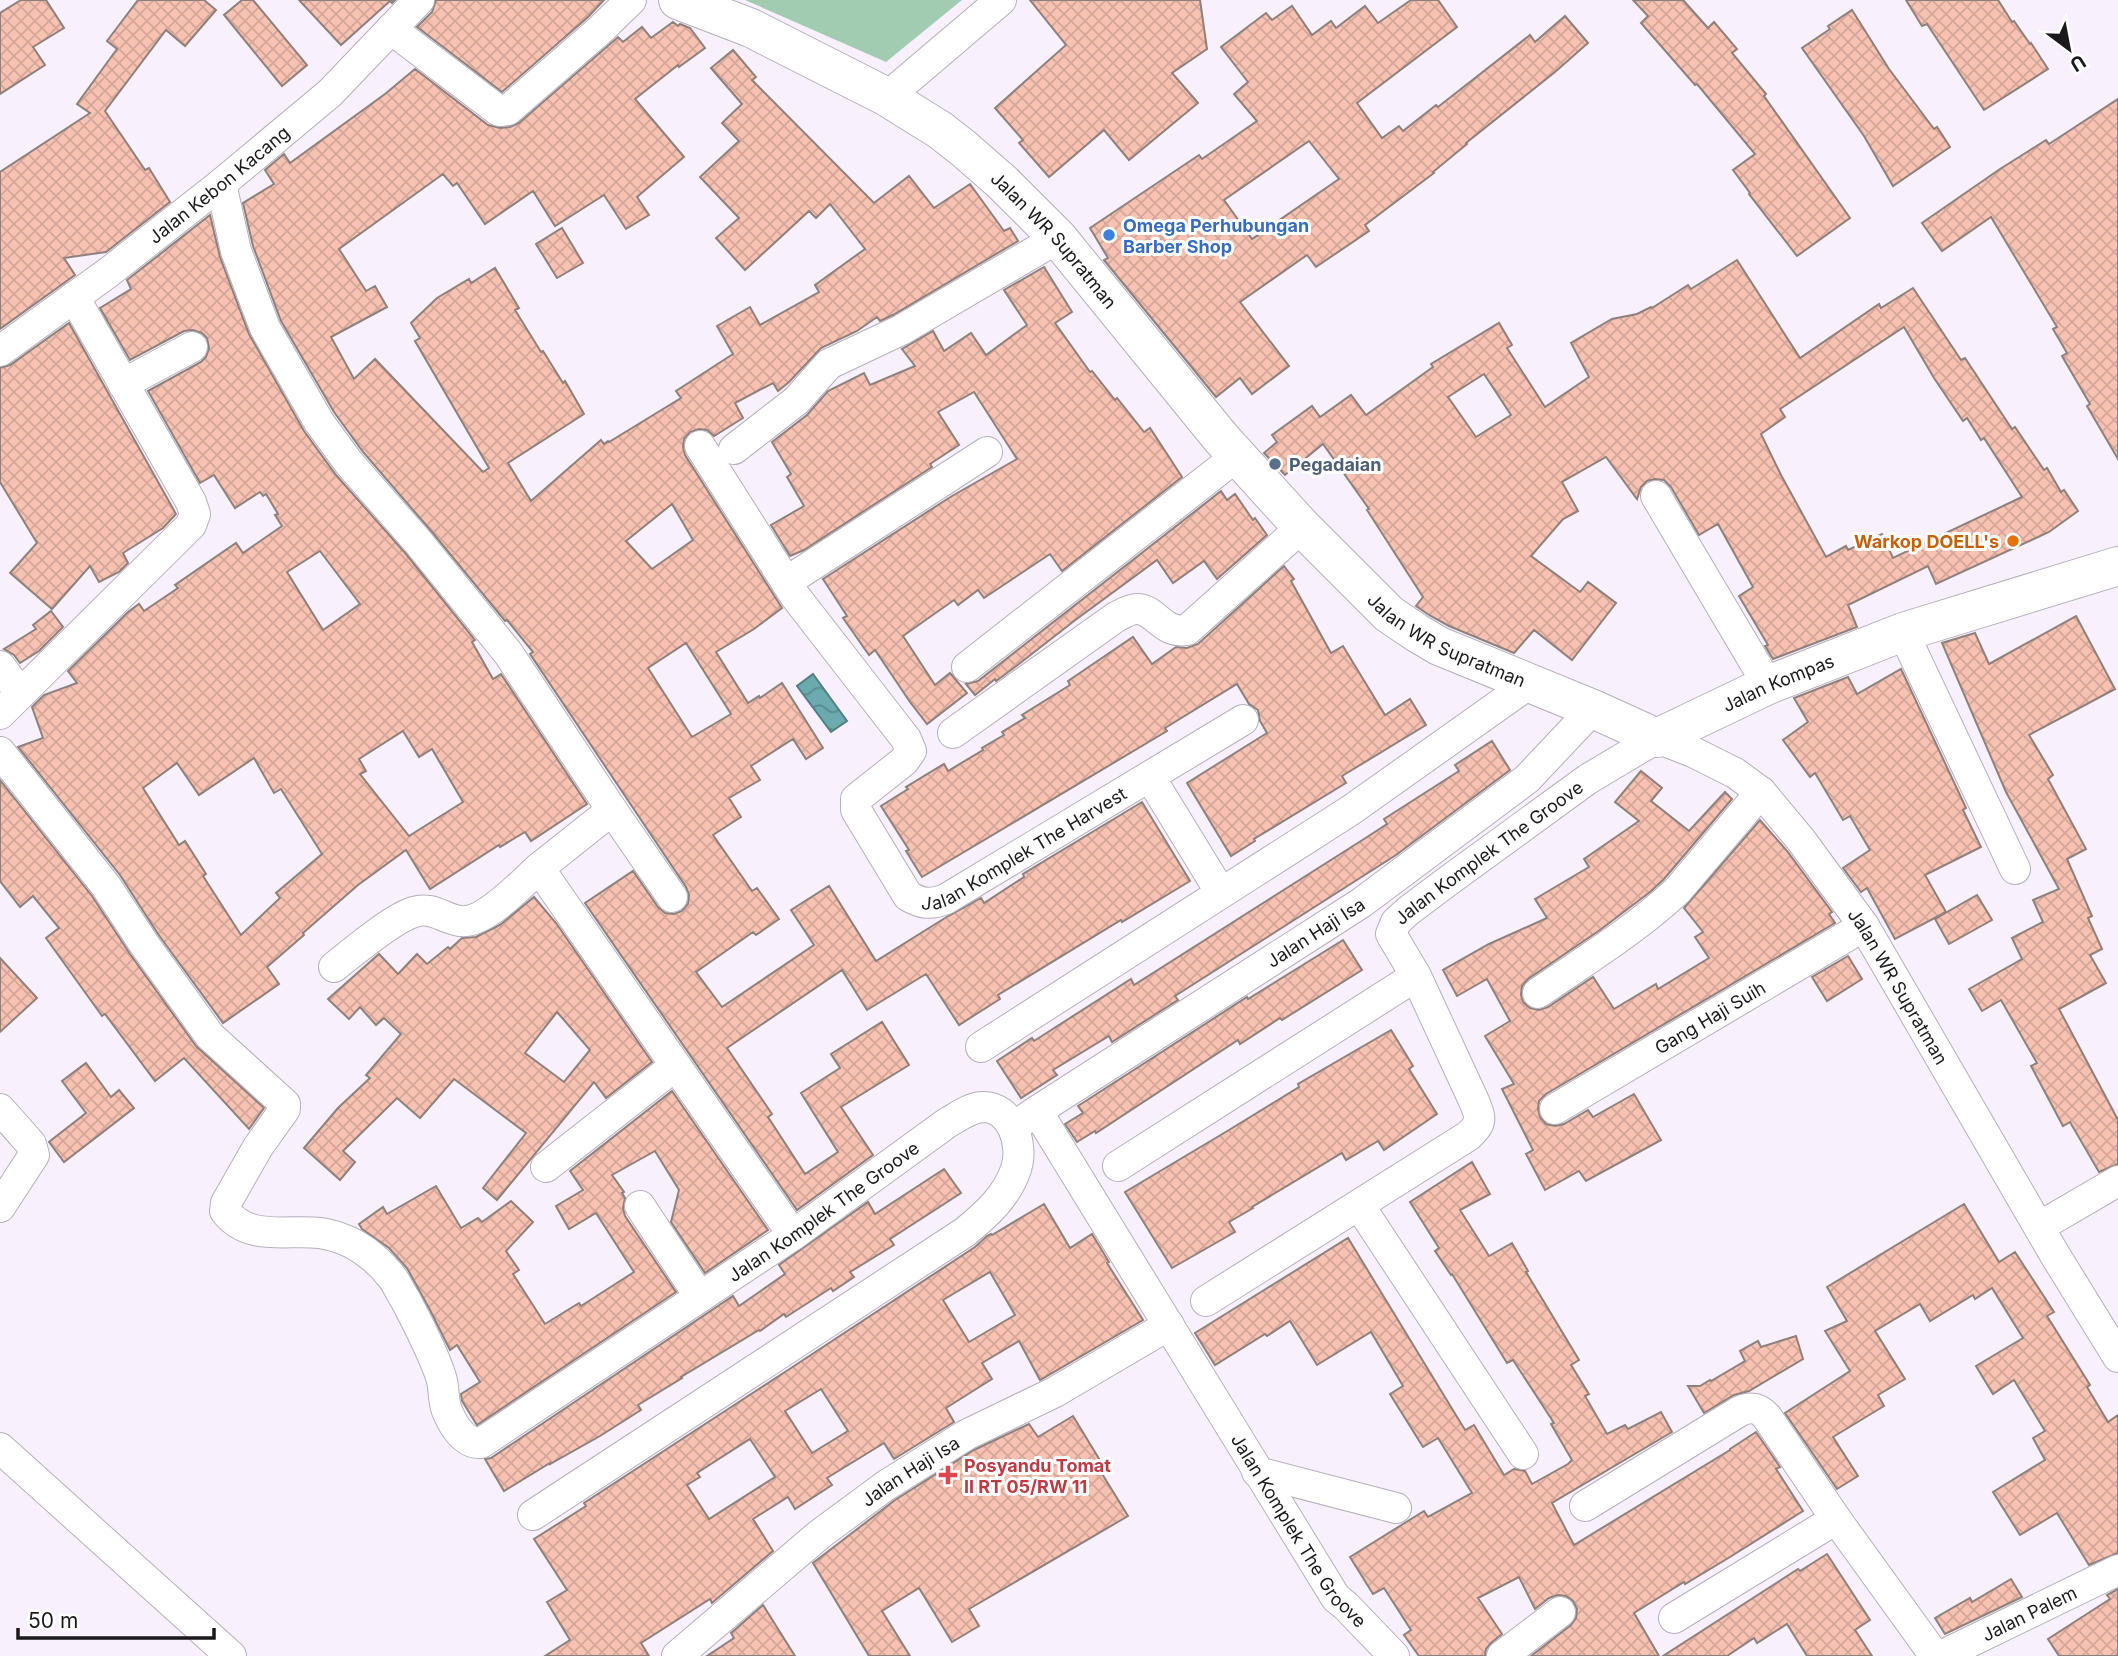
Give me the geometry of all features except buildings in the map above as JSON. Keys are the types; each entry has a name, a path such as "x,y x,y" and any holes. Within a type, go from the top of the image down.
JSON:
{"main road":[{"name":"Jalan WR Supratman","path":"678,0 751,28 887,97 940,130 963,148 1002,182 1058,239 1237,456 1302,527 1390,614 1417,633 1481,664 1530,682 1657,738"},
{"name":"Jalan Kompas","path":"1657,738 1768,685 1903,632 2117,569"}],"street":[{"name":"Jalan Kebon Kacang","path":"0,351 221,184 330,93 419,0"},
{"path":"391,29 499,111 503,111 508,110 590,39 631,0"},
{"path":"887,97 1001,0"},
{"path":"221,184 236,251 265,328 318,422 349,463 419,543 508,653 672,897"},
{"path":"734,449 796,401 829,364 901,330 1058,239"},
{"path":"0,666 10,703 191,525 195,514 191,502 74,297"},
{"path":"123,384 192,347"},
{"name":"Jalan Komplek The Harvest","path":"700,446 786,582 906,738 911,751 904,761 856,799 856,810 908,896 920,902 934,904 946,899 1243,720"},
{"path":"786,582 987,452"},
{"path":"967,667 1237,456"},
{"path":"1656,496 1768,685"},
{"path":"953,733 1126,612 1137,609 1167,627 1177,631 1187,630 1302,527"},
{"path":"1903,632 2015,869"},
{"path":"981,1047 1351,810 1530,682"},
{"name":"Jalan Haji Isa","path":"1026,1119 1361,903 1527,779 1593,709"},
{"name":"Jalan WR Supratman","path":"1657,738 1735,773 1761,792 1784,817 1864,926 2039,1227 2117,1353"},
{"name":"Jalan Komplek The Groove","path":"1206,1301 1468,1136 1478,1125 1480,1117 1474,1101 1416,976 1391,934 1396,922 1438,888 1588,779 1657,738"},
{"name":"Jalan Komplek The Groove","path":"0,752 106,886 209,1036 285,1104 286,1107 258,1147 226,1203 225,1211 231,1219 248,1228 269,1234 319,1233 344,1239 370,1255 393,1278 420,1328 442,1379 444,1404 449,1416 464,1438 472,1444 481,1443 793,1236 947,1123 971,1109 990,1108 1026,1119 1169,1325 1336,1598 1394,1656"},
{"path":"1150,776 1221,893"},
{"path":"1538,993 1662,905 1761,792"},
{"path":"334,967 397,920 415,911 439,913 459,922 478,919 612,810"},
{"path":"539,868 793,1236"},
{"name":"Gang Haji Suih","path":"1555,1109 1864,926"},
{"path":"1118,1166 1416,976"},
{"path":"546,1167 675,1066"},
{"path":"0,1109 31,1144 34,1155 0,1207"},
{"path":"533,1515 986,1216 1010,1183 1017,1166 1026,1119"},
{"path":"2039,1227 2118,1181"},
{"path":"1359,1205 1523,1454"},
{"path":"640,1206 700,1297"},
{"name":"Jalan Haji Isa","path":"677,1656 820,1534 885,1486 966,1435 1055,1392 1169,1325"},
{"path":"1585,1506 1740,1411 1748,1408 1760,1410 1935,1656"},
{"path":"0,1448 231,1656"},
{"path":"1257,1472 1396,1508"},
{"path":"1674,1618 1836,1519"},
{"name":"Jalan Palem","path":"1941,1656 2118,1570"},
{"path":"1502,1656 1560,1612"}],"green space":[{"path":"745,0 962,0 886,62"}],"water":[{"path":"813,674 847,721 831,732 797,686"}],"place":[{"name":"Omega Perhubungan Barber Shop","path":"1109,235"},
{"name":"Pegadaian","path":"1275,464"},
{"name":"Warkop DOELL's","path":"2013,541"},
{"name":"Posyandu Tomat II RT 05/RW 11","path":"948,1475"}]}
